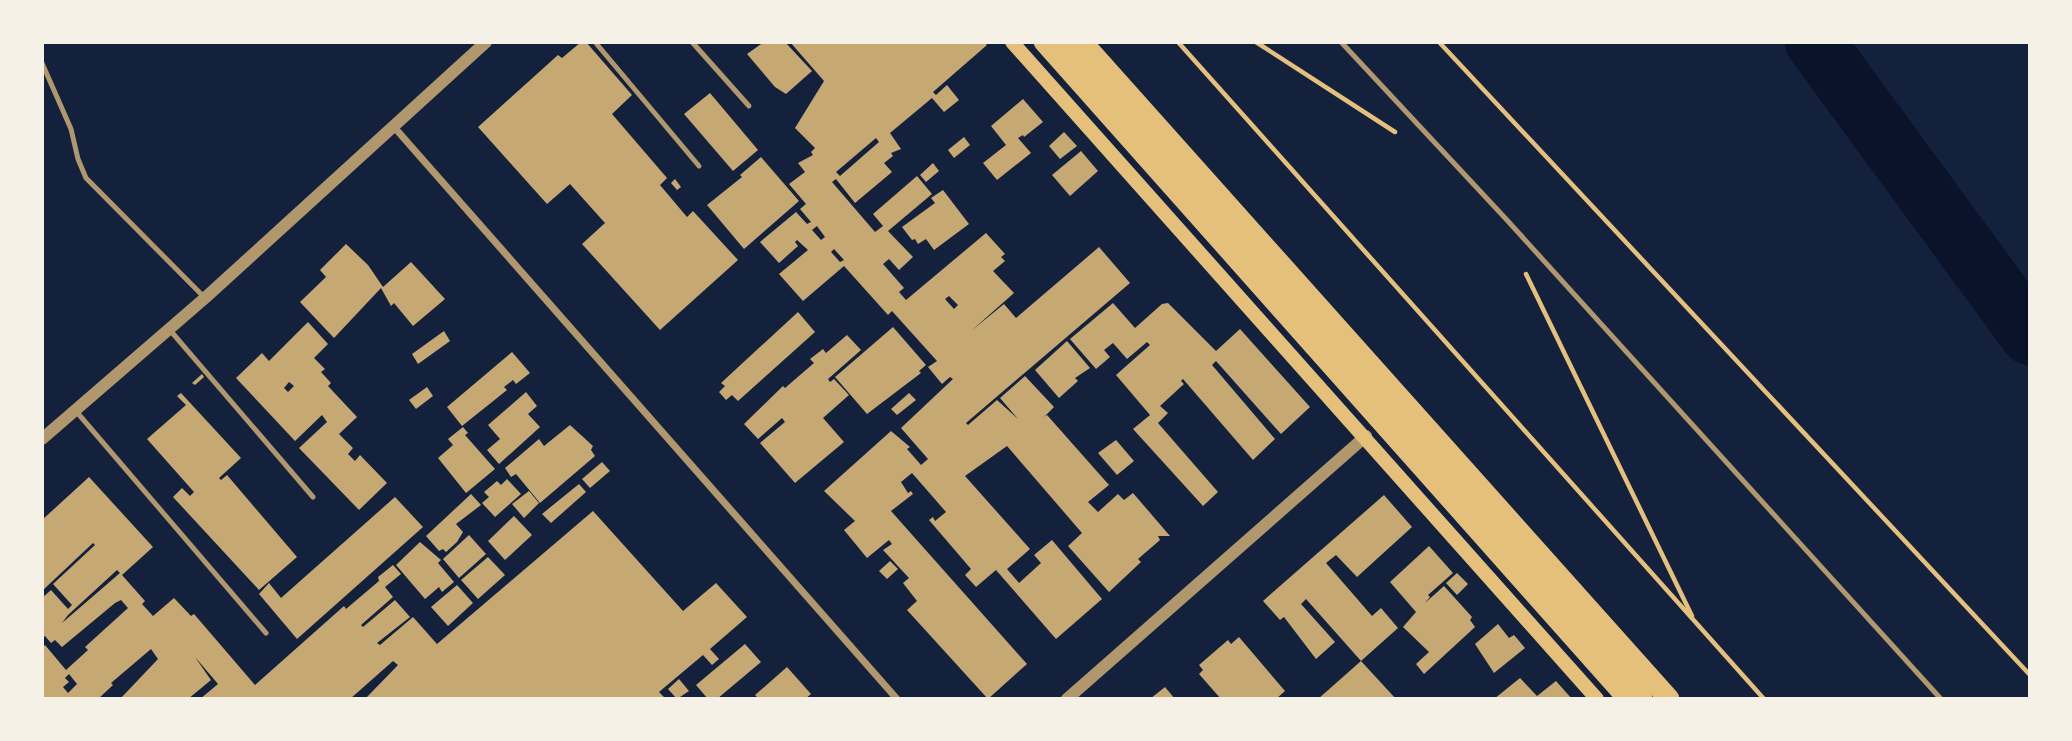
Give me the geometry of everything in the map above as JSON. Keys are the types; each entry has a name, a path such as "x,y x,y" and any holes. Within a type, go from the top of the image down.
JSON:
{"highway":[{"path":"1043,42 1627,699"},
{"path":"1060,42 1642,699"},
{"path":"1082,42 1669,699"},
{"path":"1101,42 1686,699"}],"main road":[{"path":"1012,42 1366,436 1597,699"}],"street":[{"path":"42,439 205,298 486,42"},
{"path":"394,127 897,699"},
{"path":"1067,699 1366,436"}],"lane":[{"path":"596,42 699,166"},
{"path":"692,42 749,106"},
{"path":"1341,42 1499,211 1941,699"},
{"path":"42,63 71,129 86,178 205,298"},
{"path":"169,329 313,497"},
{"path":"75,410 266,633"}],"path":[{"path":"1178,42 1764,699"},
{"path":"1256,42 1402,136"},
{"path":"1439,42 2030,675"},
{"path":"1522,265 1694,620"}],"building":[{"path":"581,42 586,42 632,95 612,114 667,178 660,185 687,217 693,211 738,260 660,330 582,244 605,223 570,184 547,204 478,127 558,55 562,58"},
{"path":"764,42 785,42 812,71 786,94 775,87 747,54"},
{"path":"790,42 984,42 987,45 933,92 936,95 947,85 959,100 944,112 932,98 890,133 901,149 891,153 893,156 884,163 892,172 855,203 836,179 832,182 875,232 883,226 873,214 917,176 932,194 888,231 913,257 899,270 889,259 883,264 904,288 899,292 906,300 986,233 1005,254 1001,257 1005,261 993,271 1014,293 971,331 1004,304 1016,318 1099,247 1130,283 966,423 968,425 997,400 1018,419 1000,398 1025,376 1054,407 1044,417 1047,415 1109,485 1088,502 1098,512 1118,494 1124,500 1133,493 1170,536 1158,536 1160,540 1138,559 1141,562 1109,592 1068,546 1082,533 1007,446 965,476 1030,549 1007,569 1019,583 1041,563 1034,555 1052,540 1102,599 1056,639 996,570 976,587 965,575 971,569 929,520 933,517 935,521 946,512 912,473 901,482 908,493 911,491 913,494 891,511 1027,664 988,699 907,610 917,601 903,583 909,578 883,550 892,544 889,540 867,558 844,530 855,521 824,491 891,431 910,447 907,449 921,465 928,459 901,428 953,379 950,377 942,384 928,367 937,361 892,311 888,315 844,266 803,301 779,274 808,250 797,240 795,242 798,246 779,263 760,242 796,212 807,224 811,222 800,209 806,204 789,184 805,172 798,163 813,155 811,152 815,148 795,128 824,81","holes":["876,138 879,142 840,176 836,172","817,226 825,237 821,240 812,230","834,249 844,260 840,262 831,252","949,296 958,305 954,309 945,299"]},
{"path":"710,93 758,150 733,171 684,114"},
{"path":"1023,99 1043,122 1024,137 1023,135 1018,138 1031,153 997,180 983,163 1006,145 991,126"},
{"path":"1064,132 1077,146 1060,159 1049,146"},
{"path":"964,137 970,145 954,158 948,150"},
{"path":"1081,151 1098,171 1070,196 1052,175"},
{"path":"761,157 799,201 744,249 707,205 742,177 740,175"},
{"path":"933,163 939,171 926,182 920,175"},
{"path":"675,179 681,187 677,190 671,183"},
{"path":"943,190 969,224 934,250 926,239 918,244 915,239 912,240 902,227 935,203 931,198"},
{"path":"346,244 368,265 383,287 411,262 445,299 413,326 394,303 391,306 381,288 334,338 300,302 326,277 320,270"},
{"path":"1113,303 1135,328 1162,304 1168,303 1216,351 1240,329 1310,407 1281,434 1216,361 1212,365 1275,439 1253,460 1183,379 1181,381 1184,384 1160,406 1168,413 1158,423 1218,492 1203,506 1133,429 1150,415 1116,375 1150,345 1147,342 1127,359 1113,343 1104,350 1110,357 1096,369 1070,339"},
{"path":"798,312 815,332 738,401 732,395 726,400 719,392 725,386 721,383"},
{"path":"308,322 328,344 314,358 325,369 321,372 331,383 328,386 357,417 339,434 353,448 348,454 355,461 360,455 387,483 359,510 299,448 327,422 322,415 295,441 236,378 262,353 269,361","holes":["289,382 294,386 288,392 284,388"]},
{"path":"893,327 926,365 919,371 921,373 867,414 835,377"},
{"path":"444,331 450,341 418,364 412,354"},
{"path":"847,335 861,350 828,379 830,382 834,379 849,395 823,418 844,442 795,483 760,443 785,422 782,418 758,439 744,424 783,386 785,388 814,363 810,359 823,349 826,353"},
{"path":"1067,341 1090,368 1075,378 1078,381 1059,398 1035,370"},
{"path":"512,352 530,373 516,384 513,380 504,387 507,390 462,426 447,407"},
{"path":"202,374 204,377 195,385 192,383"},
{"path":"427,387 433,396 416,409 409,400"},
{"path":"526,392 537,406 528,414 540,427 499,464 487,450 500,439 488,425"},
{"path":"181,393 241,458 219,478 221,480 227,475 297,557 259,590 173,497 182,488 190,496 194,492 147,439 186,405 177,396"},
{"path":"909,393 916,400 897,415 891,409"},
{"path":"570,425 593,446 591,450 595,456 540,503 516,474 511,477 505,468 539,439 544,446"},
{"path":"463,427 468,433 465,435 495,469 466,493 438,458 453,445 448,439"},
{"path":"1116,440 1134,461 1117,475 1098,453"},
{"path":"602,462 610,471 590,488 582,479"},
{"path":"89,477 153,547 122,575 145,601 142,604 153,616 174,598 191,616 194,614 255,685 344,606 346,609 379,581 378,577 393,565 401,574 385,587 393,597 361,625 363,627 395,600 410,617 377,643 380,645 413,617 437,644 593,511 683,611 716,583 747,617 710,649 719,659 712,665 703,655 659,692 666,699 365,699 398,665 393,661 350,699 200,699 218,684 195,657 211,680 188,699 120,699 158,659 151,649 111,683 113,685 98,699 42,699 42,648 45,645 66,670 88,650 85,647 128,608 121,600 115,603 62,647 55,640 51,643 45,636 42,638 42,598 51,590 68,609 72,605 53,584 95,545 93,543 42,591 42,520","holes":["117,570 120,573 62,623 68,615","69,674 77,684 68,693 63,687 69,682 65,678"]},
{"path":"507,479 521,494 495,517 482,503 489,497 484,492 497,481 501,485"},
{"path":"579,484 586,492 551,523 542,514"},
{"path":"529,491 539,503 524,518 512,504"},
{"path":"471,494 481,505 456,524 463,532 457,542 446,552 443,549 439,551 426,536"},
{"path":"1384,495 1412,527 1357,577 1336,555 1326,563 1372,616 1381,608 1398,628 1361,661 1306,599 1301,604 1335,642 1316,659 1284,617 1280,620 1263,601"},
{"path":"395,497 423,527 297,639 259,594 269,583 281,598"},
{"path":"514,516 532,535 505,560 488,541"},
{"path":"469,535 486,554 459,578 443,559"},
{"path":"420,542 441,560 438,563 454,582 442,592 439,587 425,599 396,565"},
{"path":"1429,546 1453,573 1428,595 1430,597 1425,603 1444,586 1472,617 1470,620 1475,627 1424,674 1416,664 1429,652 1403,627 1416,612 1390,582"},
{"path":"488,557 505,575 478,599 461,580"},
{"path":"890,561 898,569 887,579 879,571"},
{"path":"1457,573 1468,584 1457,595 1446,583"},
{"path":"457,585 473,603 448,626 431,607"},
{"path":"1498,624 1509,638 1514,635 1525,648 1494,673 1475,644"},
{"path":"1239,637 1285,691 1276,699 1221,699 1199,674 1203,670 1199,665 1228,640 1231,644"},
{"path":"745,644 761,662 717,699 708,699 696,685"},
{"path":"1361,661 1396,699 1318,699"},
{"path":"787,667 811,694 805,699 759,699 755,695"},
{"path":"1520,678 1537,696 1556,681 1572,699 1494,699"},
{"path":"679,679 689,691 677,699 668,689"},
{"path":"1165,687 1175,699 1150,699"}],"waterway":[{"path":"1815,42 2030,335"}]}
